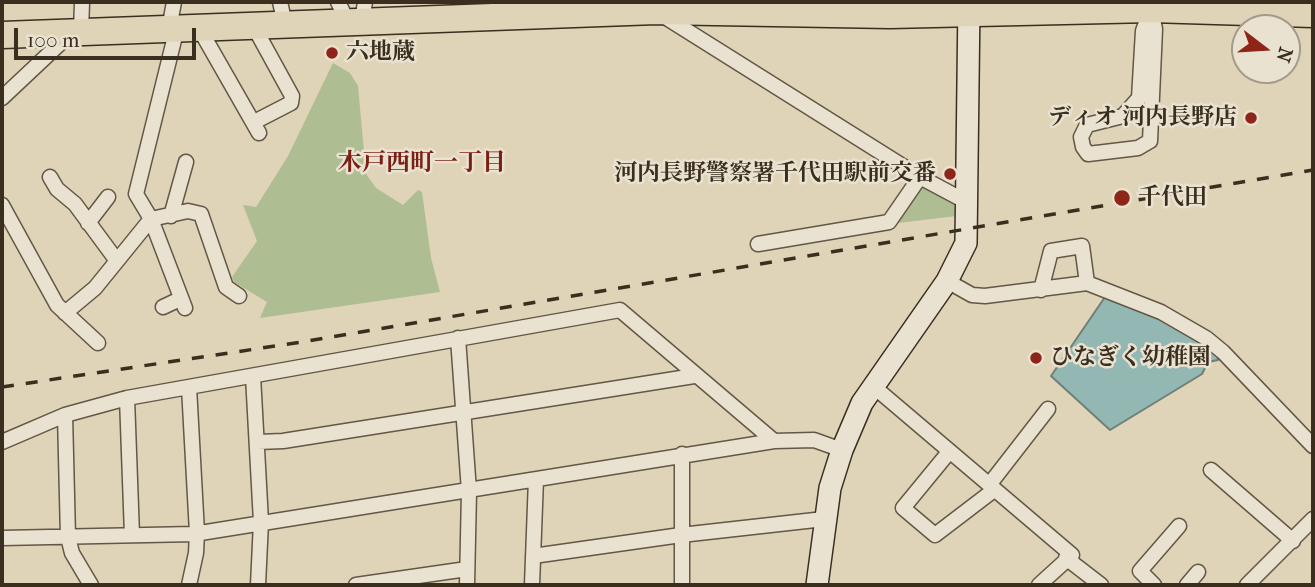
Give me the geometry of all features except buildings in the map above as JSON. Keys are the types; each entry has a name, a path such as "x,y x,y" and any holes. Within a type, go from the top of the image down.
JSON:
{"highway":[{"path":"2,35 253,25 282,13 969,7 1313,14"}],"street":[{"path":"2,98 76,32 82,2"},
{"path":"174,2 182,28 259,126 291,103 292,96 253,25"},
{"path":"609,2 656,11 920,177 965,201"},
{"path":"817,585 824,519 842,450 873,386 947,281 966,243 969,7"},
{"path":"1152,9 1155,29 1150,141 1139,148 1088,154 1083,147 1082,137 1087,125 1123,116 1139,98 1143,31 1152,9"},
{"path":"163,307 182,303 151,219 136,194 182,28"},
{"path":"171,216 186,162"},
{"path":"50,177 117,261"},
{"path":"758,244 888,222 920,177"},
{"path":"88,223 108,197"},
{"path":"65,313 95,288 151,219 188,211 201,214 226,287 239,296"},
{"path":"4,216 57,305 98,343"},
{"path":"1041,290 1051,251 1082,246 1087,283"},
{"path":"947,281 972,295 985,296 1087,283 1161,312 1206,338 1313,446"},
{"path":"2,442 65,415 127,398 620,310 694,376 774,441"},
{"path":"458,338 470,491 467,585"},
{"path":"253,376 261,522 258,585"},
{"path":"258,442 464,413 694,376"},
{"path":"873,386 1072,555 1039,585"},
{"path":"189,387 197,533 197,553 189,585"},
{"path":"127,398 132,535"},
{"path":"949,452 903,508 934,535 992,487 1048,409"},
{"path":"65,415 68,537 72,554 91,585"},
{"path":"2,538 197,533 774,441 814,440 842,450"},
{"path":"681,585 682,454"},
{"path":"1211,470 1293,541"},
{"path":"532,585 536,479"},
{"path":"533,556 681,535 824,519"},
{"path":"1247,585 1313,519"},
{"path":"1154,585 1140,571 1179,526"},
{"path":"1066,558 1101,585"},
{"path":"356,585 399,582 467,569"},
{"path":"1187,585 1198,572"}],"green space":[{"path":"333,63 350,73 358,86 366,174 376,188 403,205 418,190 422,192 431,258 440,292 260,318 267,302 234,282 232,277 257,241 243,205 256,207 288,156"},
{"path":"922,183 953,200 956,216 898,223"}],"water":[{"path":"1105,297 1160,318 1206,346 1208,351 1217,353 1218,360 1208,362 1202,374 1110,430 1051,376"}],"railway":[{"path":"2,387 302,342 1313,170"}],"place":[{"name":"六地蔵","path":"332,53"},
{"name":"ディオ 河内長野店","path":"1251,118"},
{"name":"河内長野警察署千代田駅前交番","path":"950,174"},
{"name":"千代田","path":"1122,198"},
{"name":"ひなぎく幼稚園","path":"1036,358"}],"district":[{"name":"木戸西町一丁目","path":"422,164"}]}
